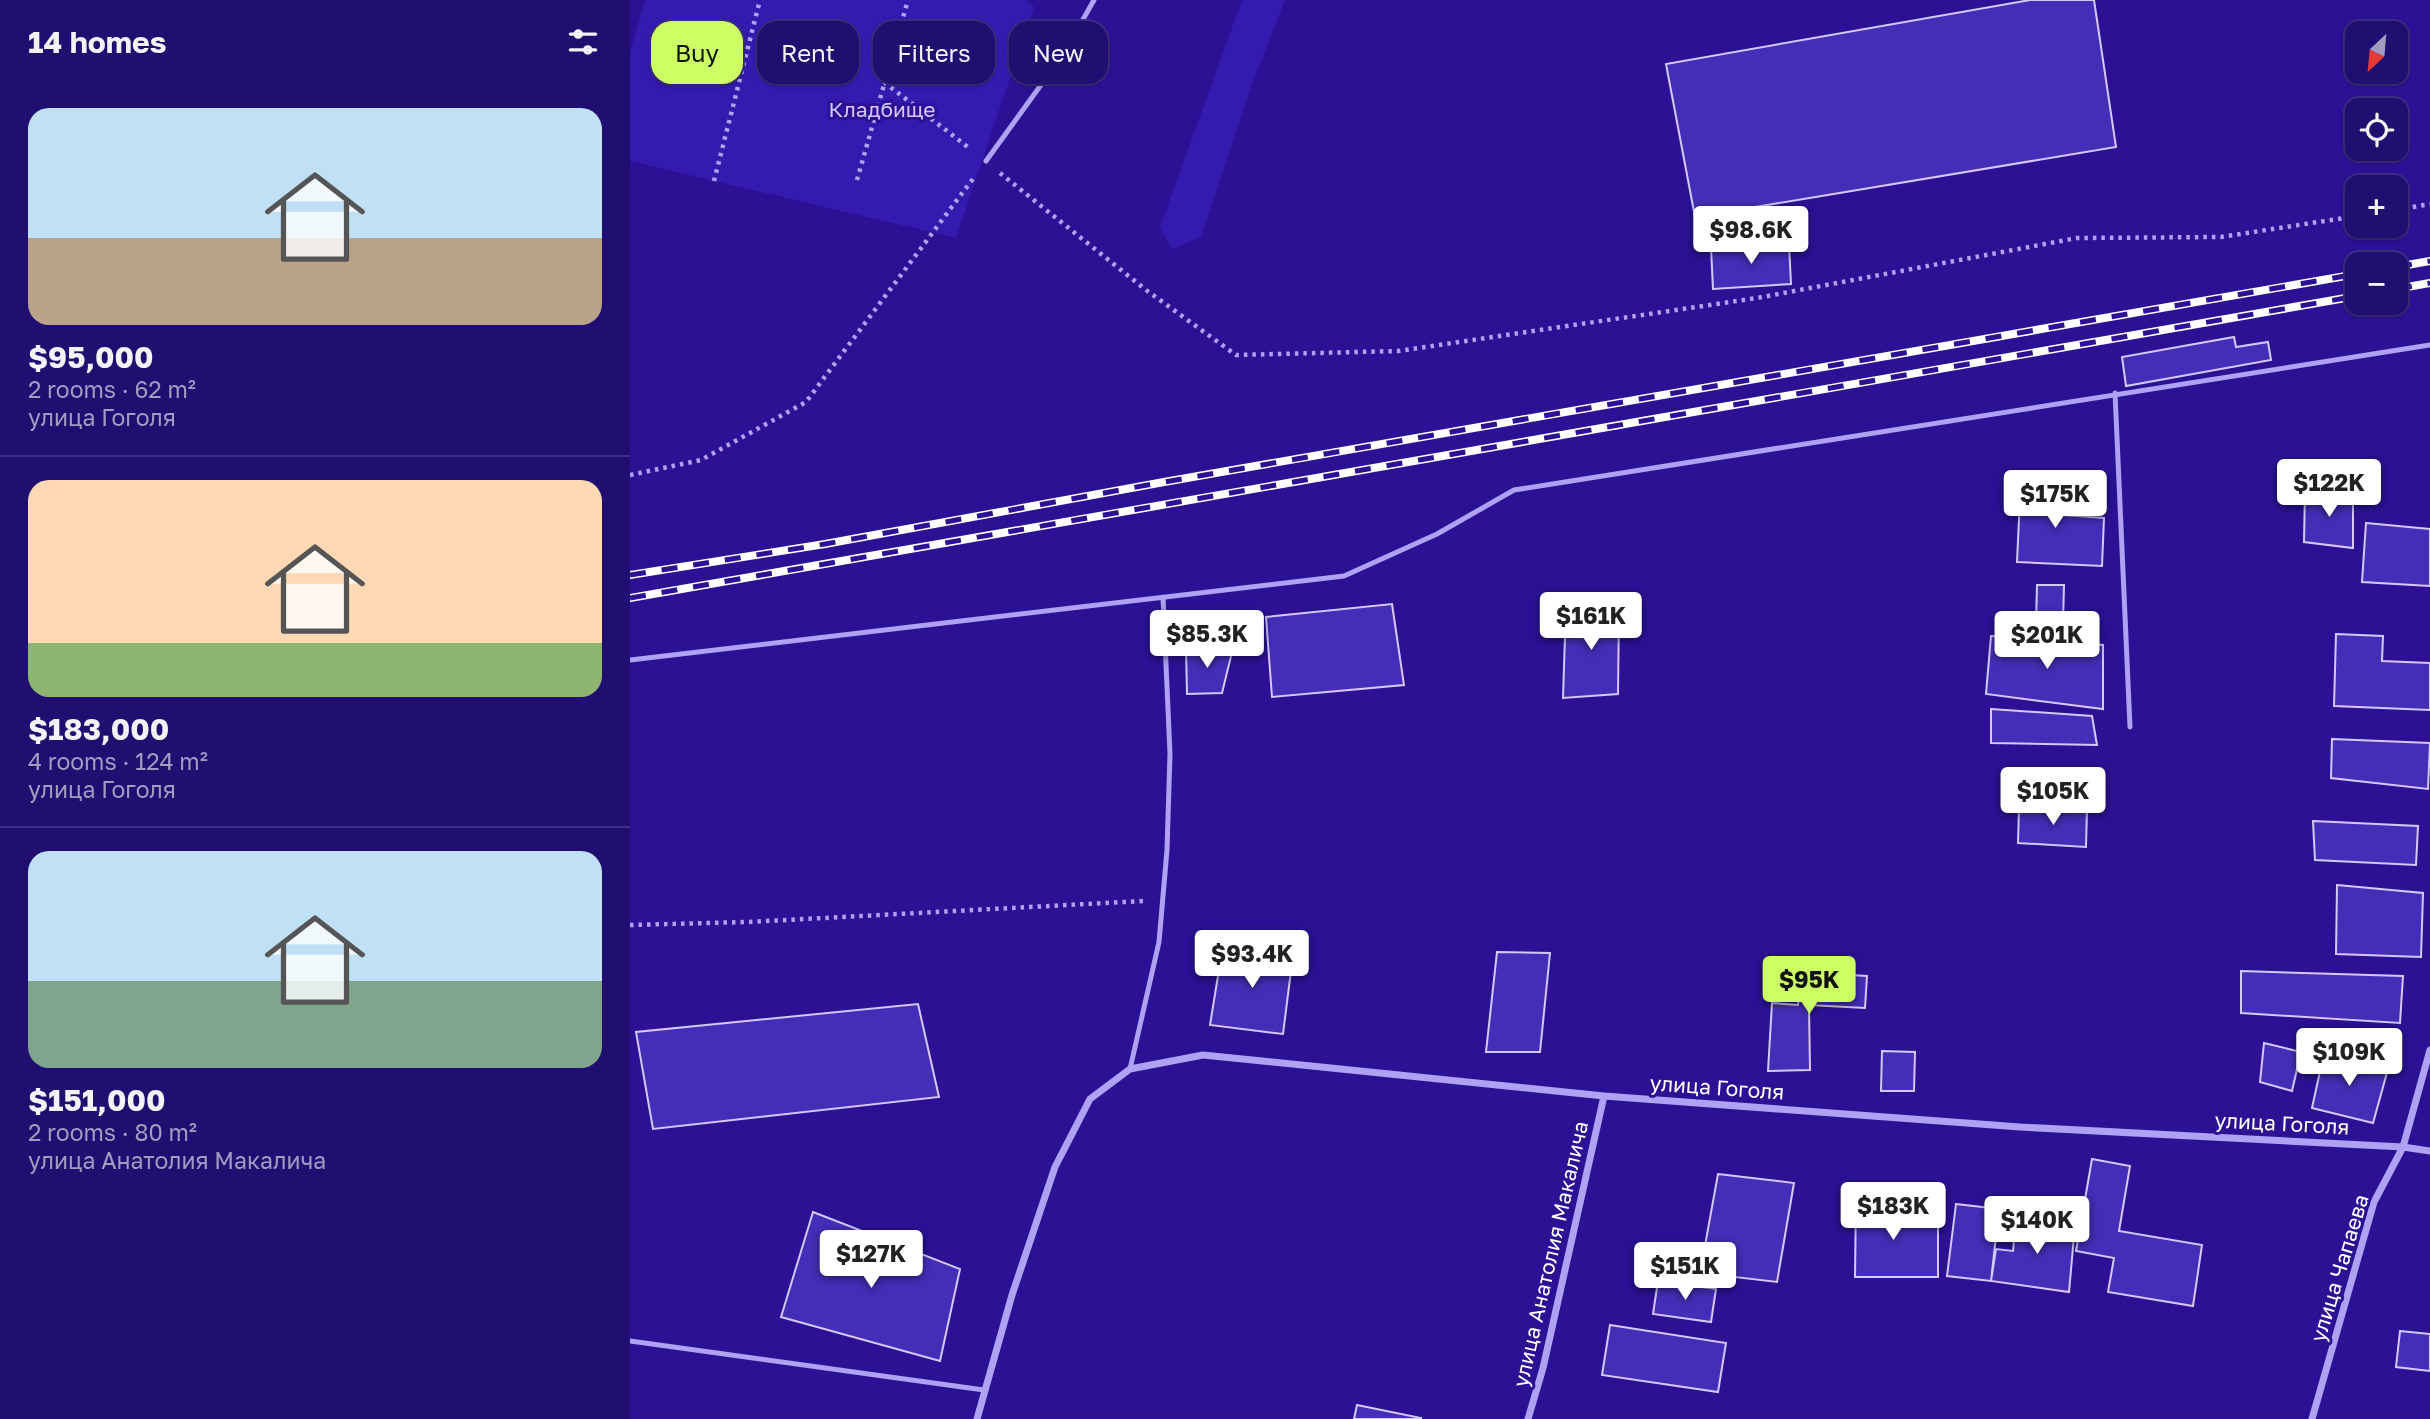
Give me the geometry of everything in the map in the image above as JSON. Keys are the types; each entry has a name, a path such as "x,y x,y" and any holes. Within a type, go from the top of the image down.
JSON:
{"street":[{"name":"улица Чапаева","path":"2312,1419 2374,1202 2403,1147 2430,1050"},
{"name":"улица Гоголя","path":"977,1419 1012,1295 1055,1167 1090,1099 1130,1069 1203,1055 1604,1096 2020,1126 2403,1147 2430,1151"},
{"name":"улица Анатолия Макалича","path":"1528,1419 1543,1368 1604,1096"}],"lane":[{"path":"986,161 1064,53 1094,0"},
{"path":"630,660 1344,576 1437,534 1514,490 2430,345"},
{"path":"2115,393 2130,727"},
{"path":"1130,1069 1159,942 1167,850 1170,754 1163,597"},
{"path":"630,1341 984,1390"}],"path":[{"path":"714,181 760,0"},
{"path":"902,21 908,0"},
{"path":"857,180 883,84"},
{"path":"887,84 1146,290 1236,355 1398,352 1756,298 2077,238 2221,237 2345,218"},
{"path":"630,475 701,460 806,402 986,161"},
{"path":"2408,208 2430,204"},
{"path":"630,925 748,922 1161,900"}],"green space":[{"name":"Кладбище","path":"645,0 1026,0 1034,7 1029,21 1009,21 1009,81 956,238 630,161 630,53"},
{"path":"1242,0 1285,0 1250,90 1201,237 1172,249 1160,227"}],"building":[{"path":"2030,0 2094,0 2116,147 1695,217 1666,64"},
{"path":"1789,244 1791,284 1713,289 1711,248"},
{"path":"2234,337 2236,347 2268,342 2271,360 2126,386 2122,357"},
{"path":"2021,476 2052,477 2050,514 2104,518 2102,566 2017,562"},
{"path":"2305,490 2353,497 2353,548 2304,542"},
{"path":"2366,523 2430,529 2430,586 2362,582"},
{"path":"2037,585 2064,585 2063,622 2036,624"},
{"path":"1392,604 1404,685 1272,697 1266,617"},
{"path":"1566,606 1619,608 1618,694 1563,698"},
{"path":"2336,634 2383,636 2382,661 2430,663 2430,710 2334,706"},
{"path":"1991,636 2103,645 2103,709 1986,694"},
{"path":"1233,648 1222,693 1187,694 1186,649"},
{"path":"1991,709 2092,716 2097,745 1991,743"},
{"path":"2332,739 2430,743 2428,789 2331,778"},
{"path":"2019,807 2087,809 2086,847 2018,843"},
{"path":"2313,821 2418,826 2416,865 2315,860"},
{"path":"2337,885 2423,893 2421,957 2336,954"},
{"path":"1223,945 1293,955 1283,1034 1210,1025"},
{"path":"1497,952 1550,953 1540,1052 1486,1052"},
{"path":"2241,971 2403,976 2400,1023 2241,1013"},
{"path":"1800,972 1867,976 1865,1008 1809,1005 1810,1070 1768,1071 1772,1003 1798,1005"},
{"path":"918,1004 939,1097 653,1129 636,1032"},
{"path":"2264,1043 2301,1052 2292,1091 2260,1082"},
{"path":"1882,1051 1915,1052 1914,1091 1881,1091"},
{"path":"2324,1053 2388,1069 2373,1123 2312,1108"},
{"path":"2092,1159 2130,1166 2119,1231 2202,1245 2193,1306 2108,1292 2114,1258 2076,1251"},
{"path":"1718,1174 1794,1183 1777,1282 1700,1273"},
{"path":"1856,1195 1892,1195 1892,1218 1938,1219 1938,1277 1855,1277"},
{"path":"1956,1204 1999,1209 1991,1281 1947,1276"},
{"path":"813,1212 960,1269 940,1361 781,1317"},
{"path":"2016,1219 2075,1225 2069,1292 1991,1281 1996,1249 2013,1251"},
{"path":"1658,1281 1716,1289 1711,1322 1653,1314"},
{"path":"1610,1325 1726,1343 1718,1392 1602,1375"},
{"path":"2400,1331 2430,1334 2430,1371 2396,1367"},
{"path":"1357,1405 1421,1418 1421,1419 1354,1419"}],"railway":[{"path":"2408,265 2430,261"},
{"path":"630,575 825,544 1164,482 2345,276"},
{"path":"2408,287 2430,283"},
{"path":"630,598 2345,298"}]}
